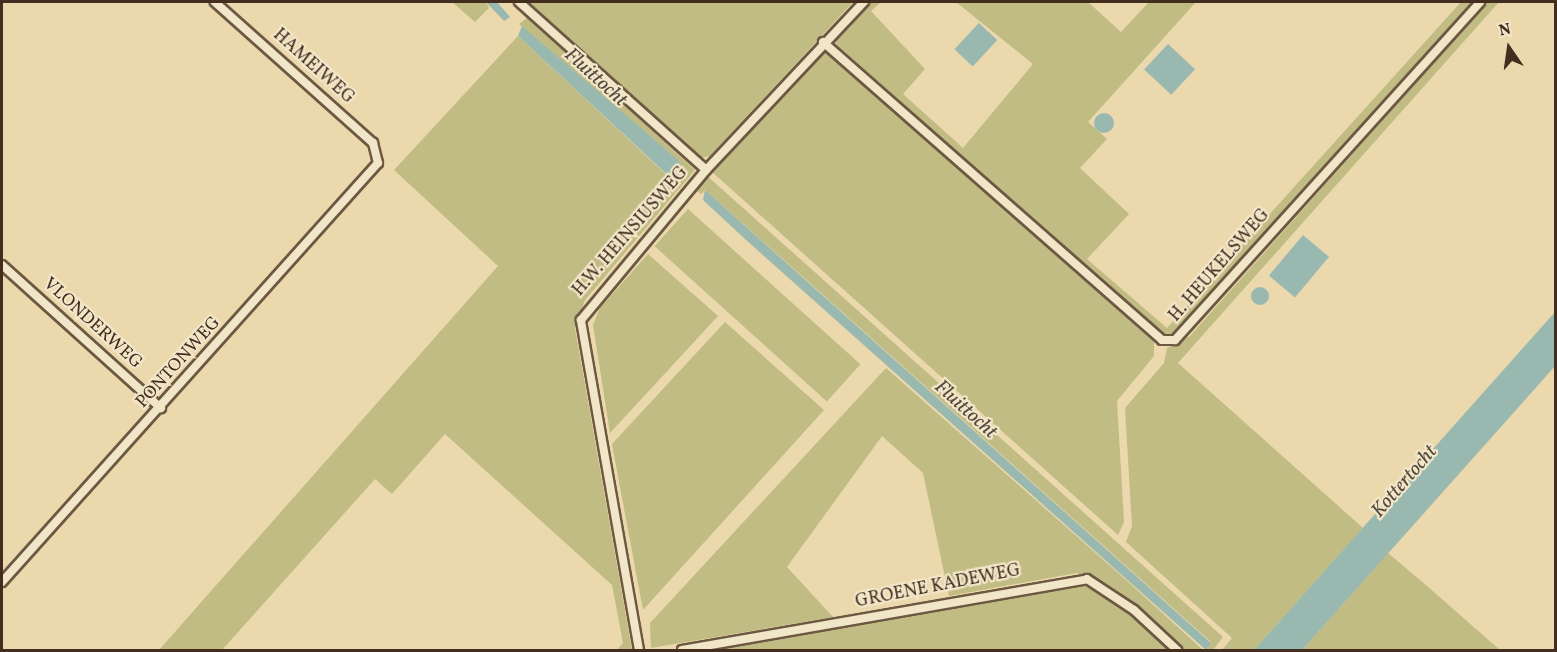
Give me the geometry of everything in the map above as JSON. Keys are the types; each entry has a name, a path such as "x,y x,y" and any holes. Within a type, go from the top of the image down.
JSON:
{"street":[{"name":"HAMEIWEG","path":"215,2 373,143 378,163"},
{"path":"519,2 706,170"},
{"name":"H.W. HEINSIUSWEG","path":"639,651 581,320 706,170 823,42 864,2"},
{"name":"H. HEUKELSWEG","path":"823,42 1162,340 1175,340 1480,2"},
{"name":"PONTONWEG","path":"2,582 161,408 378,163"},
{"name":"VLONDERWEG","path":"2,265 161,408"},
{"name":"GROENE KADEWEG","path":"682,651 1086,579 1134,610 1177,651"}],"shaded area":[{"path":"452,2 486,2 489,8 475,22"},
{"path":"522,2 853,2 710,156 700,158"},
{"path":"869,2 881,2 871,11 925,69 903,94 963,148 1033,64 956,2 1088,2 1121,32 1149,2 1196,2 1088,122 1107,139 1080,168 1129,214 1087,259 1167,328 1461,2 1472,2 1176,335 1165,337 836,44 837,32"},
{"path":"1488,2 1499,2 1178,363 1363,528 1254,650 1222,650 1232,638 1126,542 1132,526 1125,408 1164,363 1167,348 1190,336"},
{"path":"528,17 695,170 585,300 575,328 632,650 617,650 623,643 612,585 445,434 392,494 375,479 222,650 159,650 498,266 394,170 518,36 673,181 684,170 519,24"},
{"path":"820,51 828,52 1154,342 1154,356 1117,401 1124,522 1118,535 711,171"},
{"path":"705,174 1223,637 1213,650 1206,650 1211,642 793,268 705,190 701,194 693,187"},
{"path":"688,209 860,364 827,401 655,246"},
{"path":"648,254 718,316 610,433 593,325 600,308"},
{"path":"725,322 824,410 643,610 612,444"},
{"path":"886,368 1203,650 1181,650 1102,584 1077,573 949,596 923,473 882,436 787,567 833,617 651,648 650,623"},
{"path":"1388,553 1427,586 1500,650 1302,650"},
{"path":"1085,586 1111,599 1170,650 711,650"}],"water":[{"path":"486,2 497,2 510,17 504,21"},
{"path":"979,23 997,40 973,66 954,49"},
{"path":"522,26 678,160 684,170 674,181 518,36"},
{"path":"1168,44 1195,69 1171,95 1144,70"},
{"path":"1104,113 1111,116 1114,123 1111,130 1104,133 1097,130 1094,123 1097,116"},
{"path":"705,190 1211,643 1206,650 745,239 703,200"},
{"path":"1303,235 1329,257 1295,297 1269,276"},
{"path":"1260,287 1266,290 1269,296 1266,302 1260,305 1254,302 1251,296 1254,290"},
{"name":"Kottertocht","path":"1555,312 1555,366 1540,383 1302,650 1254,650"}],"water label":[{"name":"Fluittocht","path":"595,78"},
{"name":"Fluittocht","path":"965,410"}]}
